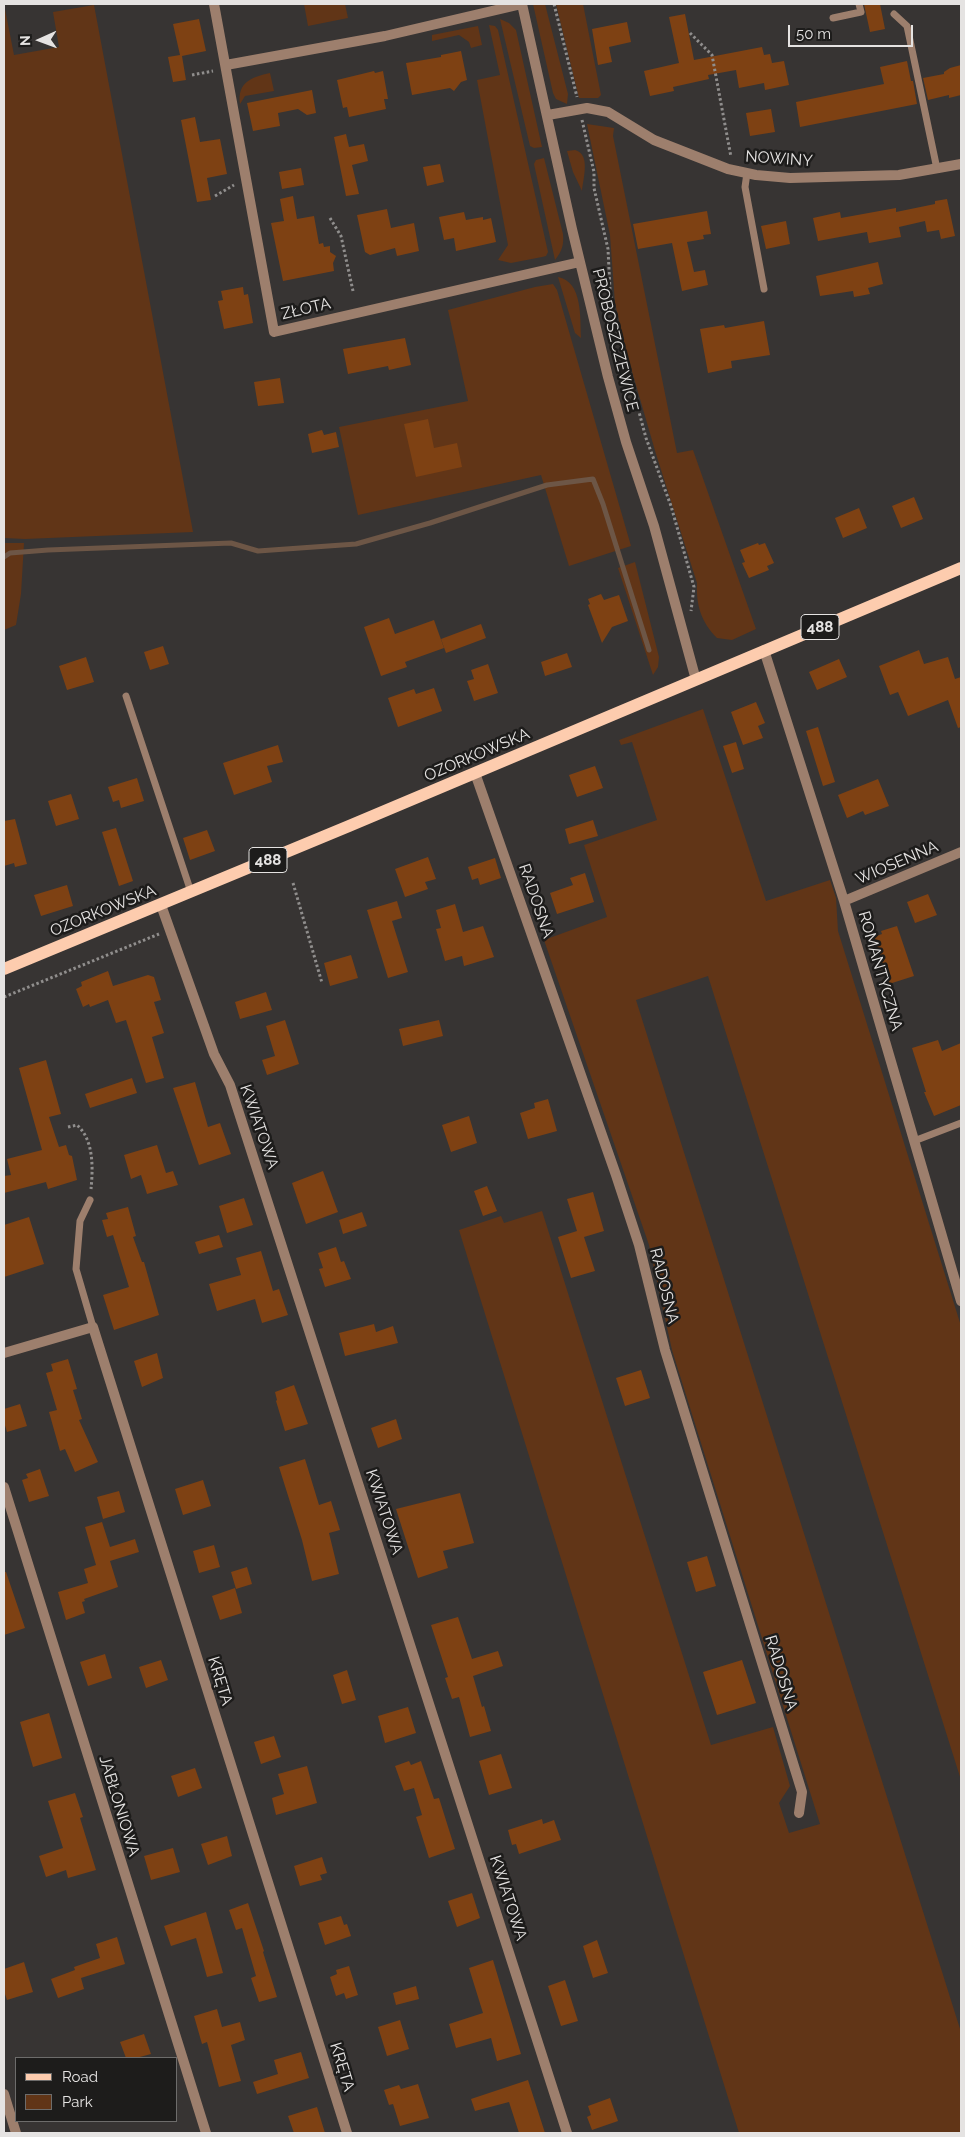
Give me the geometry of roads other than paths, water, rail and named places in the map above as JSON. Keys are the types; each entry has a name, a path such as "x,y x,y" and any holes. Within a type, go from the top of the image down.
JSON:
{"main road":[{"name":"OZORKOWSKA","path":"4,969 161,905 961,568"}],"street":[{"name":"ZŁOTA","path":"214,4 274,332 580,262"},
{"path":"226,67 385,36 522,4"},
{"name":"PROBOSZCZEWICE","path":"522,4 580,262 613,396 654,526 696,680"},
{"name":"NOWINY","path":"548,115 587,108 608,112 654,140 728,169 747,173 790,178 899,175 961,164"},
{"name":"ROMANTYCZNA","path":"764,650 844,901 961,1301"},
{"name":"RADOSNA","path":"475,773 639,1245 665,1350 802,1792 799,1813"},
{"name":"WIOSENNA","path":"844,901 961,852"},
{"name":"KWIATOWA","path":"161,905 214,1054 230,1085 243,1123 567,2133"},
{"path":"4,1353 93,1327"},
{"name":"KRĘTA","path":"93,1327 347,2133"},
{"name":"JABŁONIOWA","path":"4,1487 206,2133"},
{"path":"4,2094 16,2133"}],"lane":[{"path":"833,18 860,12 859,4"},
{"path":"894,14 907,26 937,169"},
{"path":"747,173 745,187 764,289"},
{"path":"126,696 191,892"},
{"path":"914,1141 961,1123"},
{"path":"90,1200 80,1221 76,1268 93,1327"}],"waterway":[{"path":"4,557 10,553 48,550 231,543 258,551 356,544 430,523 547,485 593,479 603,504 649,650"}]}
